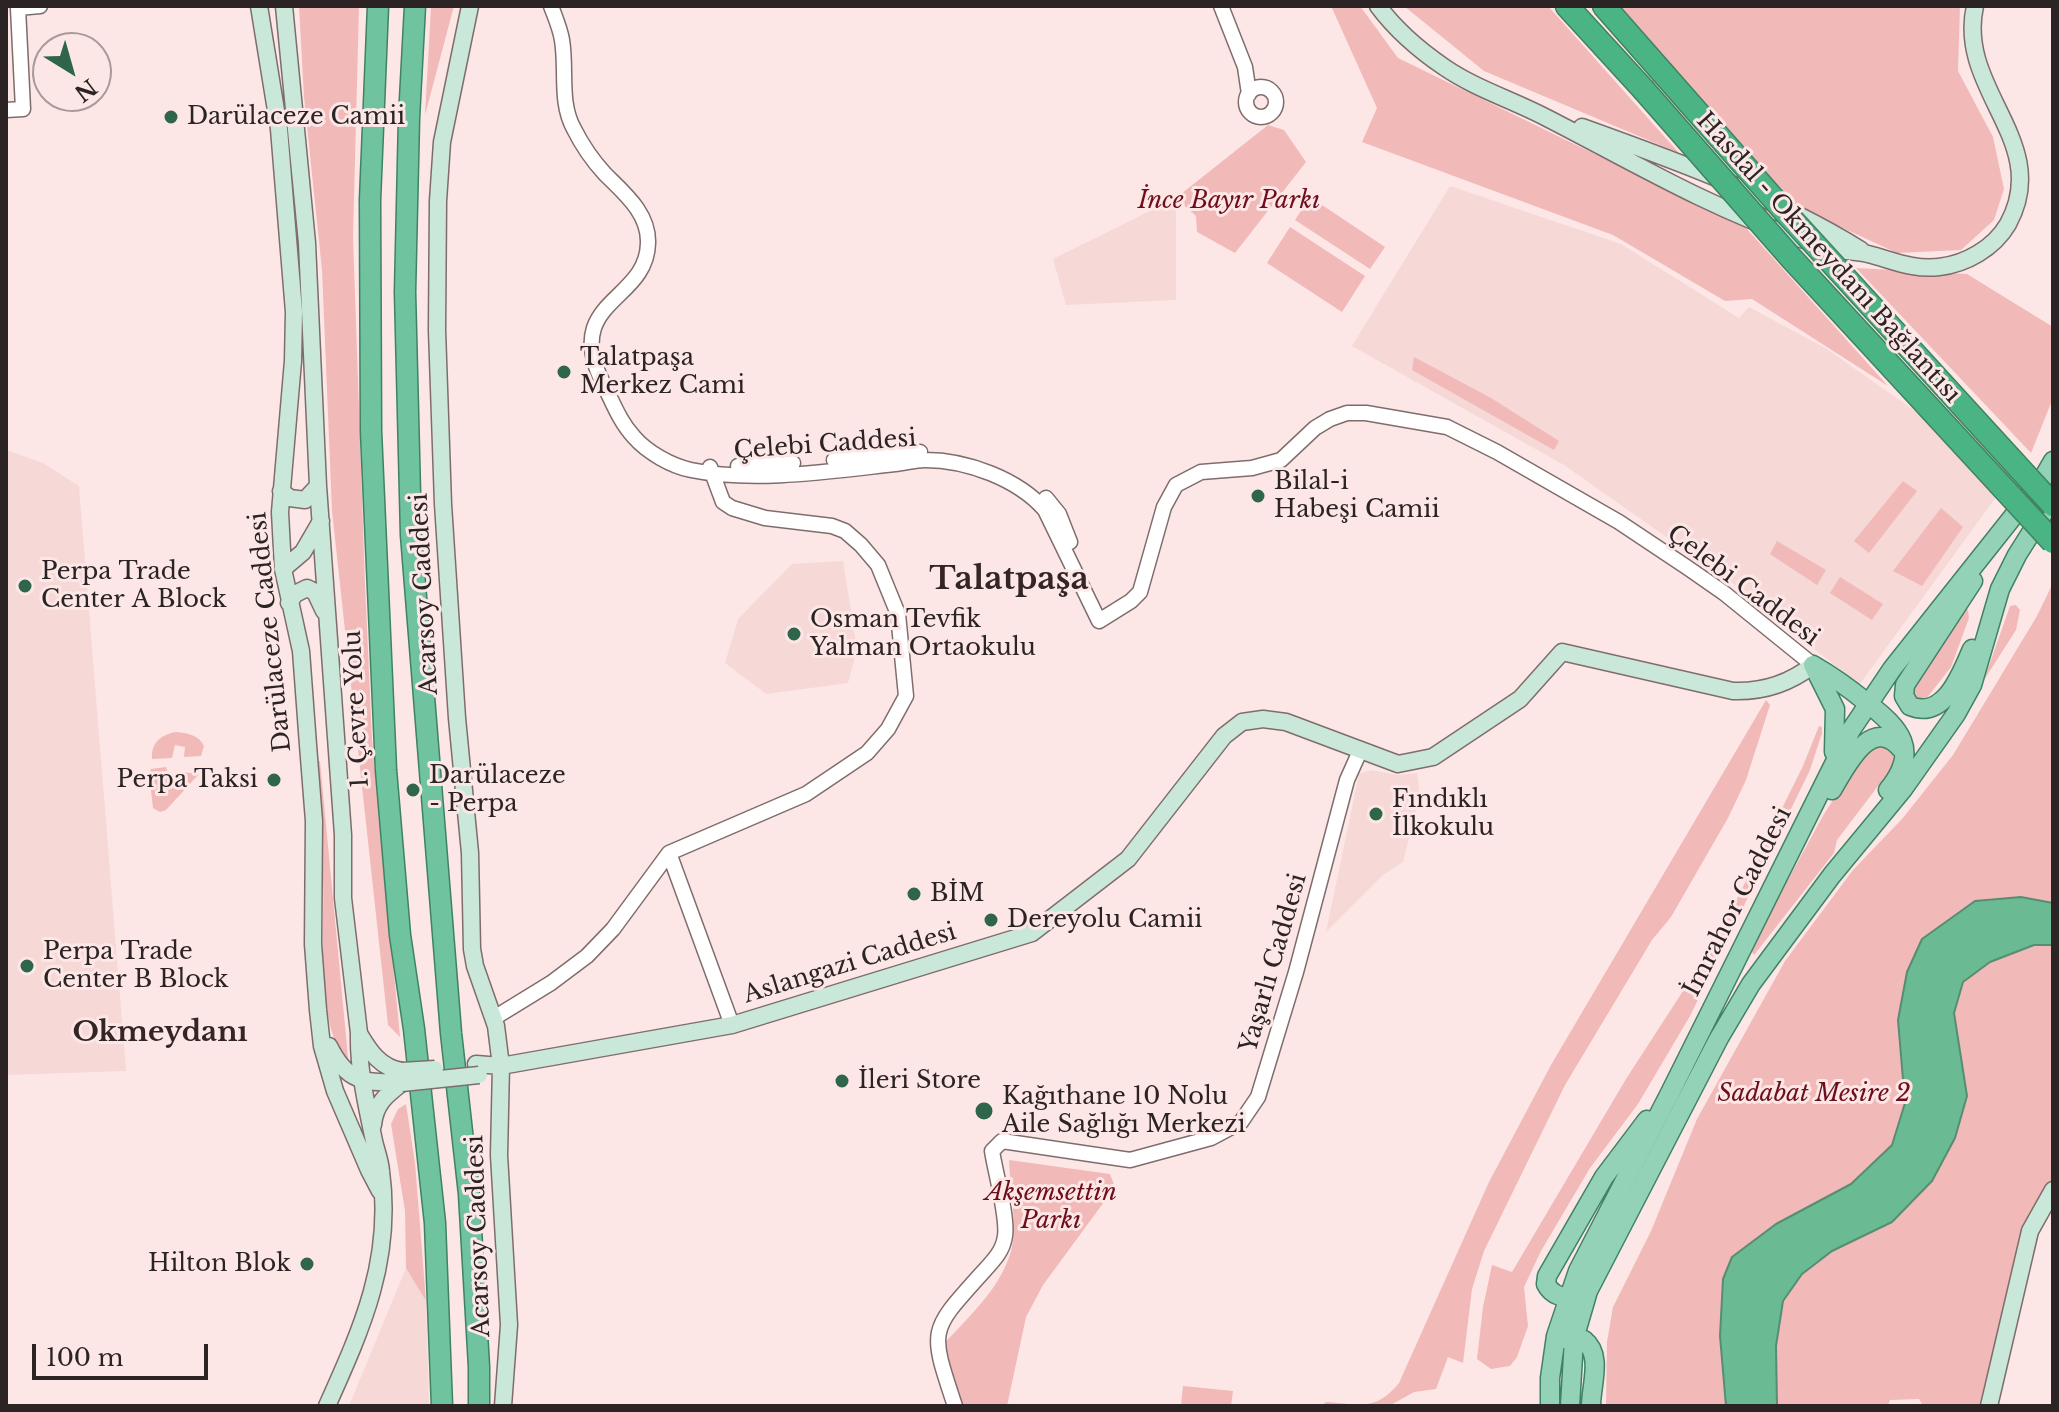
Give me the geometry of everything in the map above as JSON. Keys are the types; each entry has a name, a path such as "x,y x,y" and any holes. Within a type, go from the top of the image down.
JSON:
{"highway":[{"name":"1. Çevre Yolu","path":"378,6 370,200 371,416 386,770 397,904 435,1223 442,1406"},
{"path":"415,6 405,292 410,521 451,1033 469,1194 479,1351 479,1406"},
{"name":"Hasdal - Okmeydanı Bağlantısı","path":"1567,6 1792,259 2053,542"},
{"name":"Hasdal - Okmeydanı Bağlantısı","path":"1604,6 1821,252 2053,505"}],"main road":[{"name":"Darülaceze Caddesi","path":"259,6 280,142 294,312 293,361 281,491 283,569 301,651 314,821 314,966 322,1046 335,1091 375,1168"},
{"name":"Darülaceze Caddesi","path":"284,6 309,273 318,486 343,835 343,898 375,1168 382,1194 384,1231 378,1276 327,1406"},
{"name":"Acarsoy Caddesi","path":"462,6 434,144 430,223 432,416 447,705 458,790 468,942 494,1018 486,1068"},
{"name":"Acarsoy Caddesi","path":"470,6 446,115 437,330 457,718 470,853 466,967 489,1032 486,1068 495,1132 509,1325 503,1406"},
{"path":"1378,6 1410,41 1447,69 1719,206 1838,250 1865,253 1905,265 1941,267 1979,254 1993,243 2007,225 2017,198 2020,171 2009,131 1978,68 1973,50 1975,6"},
{"path":"1544,116 1578,125 1736,185 1836,235 1865,253"},
{"name":"İmrahor Caddesi","path":"1570,1406 1565,1341 1567,1297 1833,765 1868,703 2042,480 2053,461"},
{"path":"281,491 290,498 305,500 318,486"},
{"name":"İmrahor Caddesi","path":"1550,1406 1550,1378 1588,1291 1739,1003 1865,834 1933,750 1965,699 1972,685 2000,589 2017,555 2053,498"},
{"path":"283,569 303,552 322,520"},
{"path":"1986,549 1958,605 1905,685 1904,696 1910,706 1926,710 1942,701 1964,668 2000,589"},
{"path":"289,603 299,592 311,589 318,597 328,624"},
{"path":"1360,751 1398,764 1433,757 1520,699 1562,652 1733,691 1756,691 1799,676 1813,665"},
{"path":"1813,665 1868,703 1901,735 1905,753 1901,773 1876,807 1865,834"},
{"path":"1813,665 1835,709 1833,765"},
{"name":"Aslangazi Caddesi","path":"364,1080 486,1068 732,1025 1032,933 1128,859 1224,736 1242,722 1263,719 1286,722 1360,751"},
{"path":"1797,837 1824,803 1850,760 1867,741 1888,738 1905,753"},
{"path":"320,1026 344,1071 364,1080"},
{"path":"359,1033 379,1061 402,1077 379,1102 372,1135"},
{"path":"1588,1291 1567,1297 1553,1293 1546,1284 1552,1266 1621,1152 1670,1093"},
{"path":"1989,1406 2030,1231 2053,1190"},
{"path":"1565,1341 1584,1340 1594,1354 1591,1406"}],"street":[{"path":"6,110 23,109 18,8 40,6"},
{"name":"Çelebi Caddesi","path":"551,6 566,50"},
{"name":"Çelebi Caddesi","path":"560,6 566,50 564,90 568,116 597,164 643,215 648,243 644,267 600,312 594,368 621,421 645,442 710,470 926,451 977,460 1019,482 1045,510 1099,621 1140,592 1164,507 1176,485 1213,469 1252,468 1281,460 1315,428 1347,413 1366,413 1446,431 1619,522 1797,650 1813,665"},
{"path":"1221,6 1245,67 1249,110 1256,115 1267,115 1274,109 1274,93 1263,87 1245,67"},
{"path":"1249,94 1255,88 1263,87"},
{"path":"494,1018 551,983 587,956 613,929 669,853 806,794 867,753 888,729 906,696 898,614 878,565 861,545 845,531 832,526 765,518 732,508 723,502 710,470"},
{"name":"Yaşarlı Caddesi","path":"955,1406 940,1362 936,1337 944,1315 1000,1253 1006,1233 993,1146 1002,1141 1130,1160 1211,1138 1241,1122 1258,1097 1296,972 1347,780 1360,751"},
{"path":"669,853 732,1025"}],"shaded area":[{"path":"1450,186 1621,244 1739,318 1749,307 1827,349 1929,421 1999,493 1859,685 1736,586 1564,465 1352,346"},
{"path":"1176,198 1176,300 1066,305 1053,259"},
{"path":"6,450 43,463 79,486 126,1071 6,1075"},
{"name":"Osman Tevfik Yalman Ortaokulu","path":"843,561 857,649 848,683 766,694 725,663 738,619 792,564"},
{"path":"1372,770 1398,775 1417,773 1420,795 1403,862 1383,875 1326,932 1359,774"},
{"path":"2021,897 2053,903 2053,945 2034,945 1990,962 1963,982 1954,1013 1967,1096 1955,1138 1932,1181 1892,1222 1832,1251 1802,1274 1783,1301 1776,1346 1777,1406 1726,1406 1720,1336 1723,1279 1732,1257 1776,1224 1851,1184 1892,1145 1905,1103 1898,1020 1907,972 1922,939 1975,901"},
{"path":"406,1268 426,1301 429,1406 349,1406"}],"green space":[{"path":"299,6 359,6 353,237 365,584 372,739 400,1037 388,1025 332,511 322,270 304,97"},
{"path":"431,6 454,6 425,115"},
{"path":"1331,6 1360,6 1398,58 1746,228 1888,386 1752,299 1725,301 1613,235 1362,142 1377,108"},
{"path":"1404,6 1548,6 1679,153 1484,71"},
{"path":"1620,6 1960,6 1958,71 1993,137 2004,189 1994,220 1961,250 1897,253 1793,205"},
{"name":"İnce Bayır Parkı","path":"1268,125 1284,130 1306,162 1235,253 1197,232 1196,216 1176,198"},
{"path":"1310,197 1385,247 1370,269 1295,220"},
{"path":"1290,227 1365,276 1342,312 1267,263"},
{"path":"1856,268 1967,274 2053,327 2053,398 2031,453"},
{"path":"1414,357 1491,398 1559,441 1554,450 1412,370"},
{"path":"1903,481 1917,491 1869,553 1854,541"},
{"path":"1941,508 1963,527 1922,586 1893,571"},
{"path":"1777,541 1826,570 1817,585 1770,554"},
{"path":"1840,577 1883,604 1872,620 1830,593"},
{"name":"Sadabat Mesire 2","path":"2053,583 2053,903 2021,897 1898,1020 1905,1103 1892,1145 1851,1184 1776,1224 1720,1336 1726,1406 1606,1406 1607,1342 1613,1307 1651,1231 1697,1119 1785,961 1853,870 1902,819 1953,755 2037,616"},
{"path":"2016,605 2020,610 2016,630 1984,680 2010,606"},
{"path":"1964,608 1968,610 1969,618 1951,667 1926,699 1911,698 1910,686"},
{"path":"1766,700 1770,705 1746,780 1728,818 1671,917 1652,940 1565,1085 1484,1251 1472,1289 1463,1363 1448,1357 1436,1389 1414,1392 1389,1406 1321,1406 1326,1402 1358,1405 1374,1402 1399,1383 1489,1182 1551,1065"},
{"path":"1819,726 1822,733 1810,770 1690,1016 1638,1104 1590,1168 1541,1251 1524,1287 1528,1326 1517,1357 1510,1366 1491,1369 1477,1359 1492,1265 1512,1272 1626,1079 1718,937 1803,766"},
{"path":"176,732 199,739 204,746 201,756 184,757 185,747 175,745 172,758 152,759 153,748 158,741"},
{"path":"1884,745 1893,753 1894,765 1837,840 1834,853 1754,955 1750,949 1824,814 1865,750"},
{"path":"320,761 349,1068 338,1047 325,1001 322,850 315,762"},
{"path":"166,767 170,779 182,772 199,774 166,810 160,812 153,808 149,773 151,769"},
{"name":"Sadabat Mesire 2","path":"2034,945 2053,945 2053,1184 2026,1234 1987,1406 1923,1406 1919,1399 1890,1400 1888,1406 1777,1406 1776,1345 1783,1301 1802,1274 1832,1251 1892,1222 1932,1181 1958,1048 1954,1013 1963,982 1990,962"},
{"path":"406,1104 415,1163 426,1301 406,1268 405,1211 391,1124 398,1109"},
{"name":"Akşemsettin Parkı","path":"1009,1160 1110,1174 1115,1187 1043,1285 1026,1317 1007,1406 957,1406 943,1345 986,1298 1009,1257 1014,1223"},
{"path":"1183,1386 1233,1391 1231,1406 1181,1406"}],"place":[{"name":"Darülaceze Camii","path":"171,117"},
{"name":"Talatpaşa Merkez Cami","path":"564,372"},
{"name":"Bilal-i Habeşi Camii","path":"1258,496"},
{"name":"Perpa Trade Center A Block","path":"25,586"},
{"name":"Osman Tevfik Yalman Ortaokulu","path":"794,634"},
{"name":"Perpa Taksi","path":"274,780"},
{"name":"Darülaceze - Perpa","path":"413,790"},
{"name":"Fındıklı İlkokulu","path":"1376,814"},
{"name":"BİM","path":"914,894"},
{"name":"Dereyolu Camii","path":"991,920"},
{"name":"Perpa Trade Center B Block","path":"27,966"},
{"name":"İleri Store","path":"842,1081"},
{"name":"Kağıthane 10 Nolu Aile Sağlığı Merkezi","path":"984,1111"},
{"name":"Hilton Blok","path":"307,1264"}],"district":[{"name":"Talatpaşa","path":"1009,580"},
{"name":"Okmeydanı","path":"160,1033"}]}
